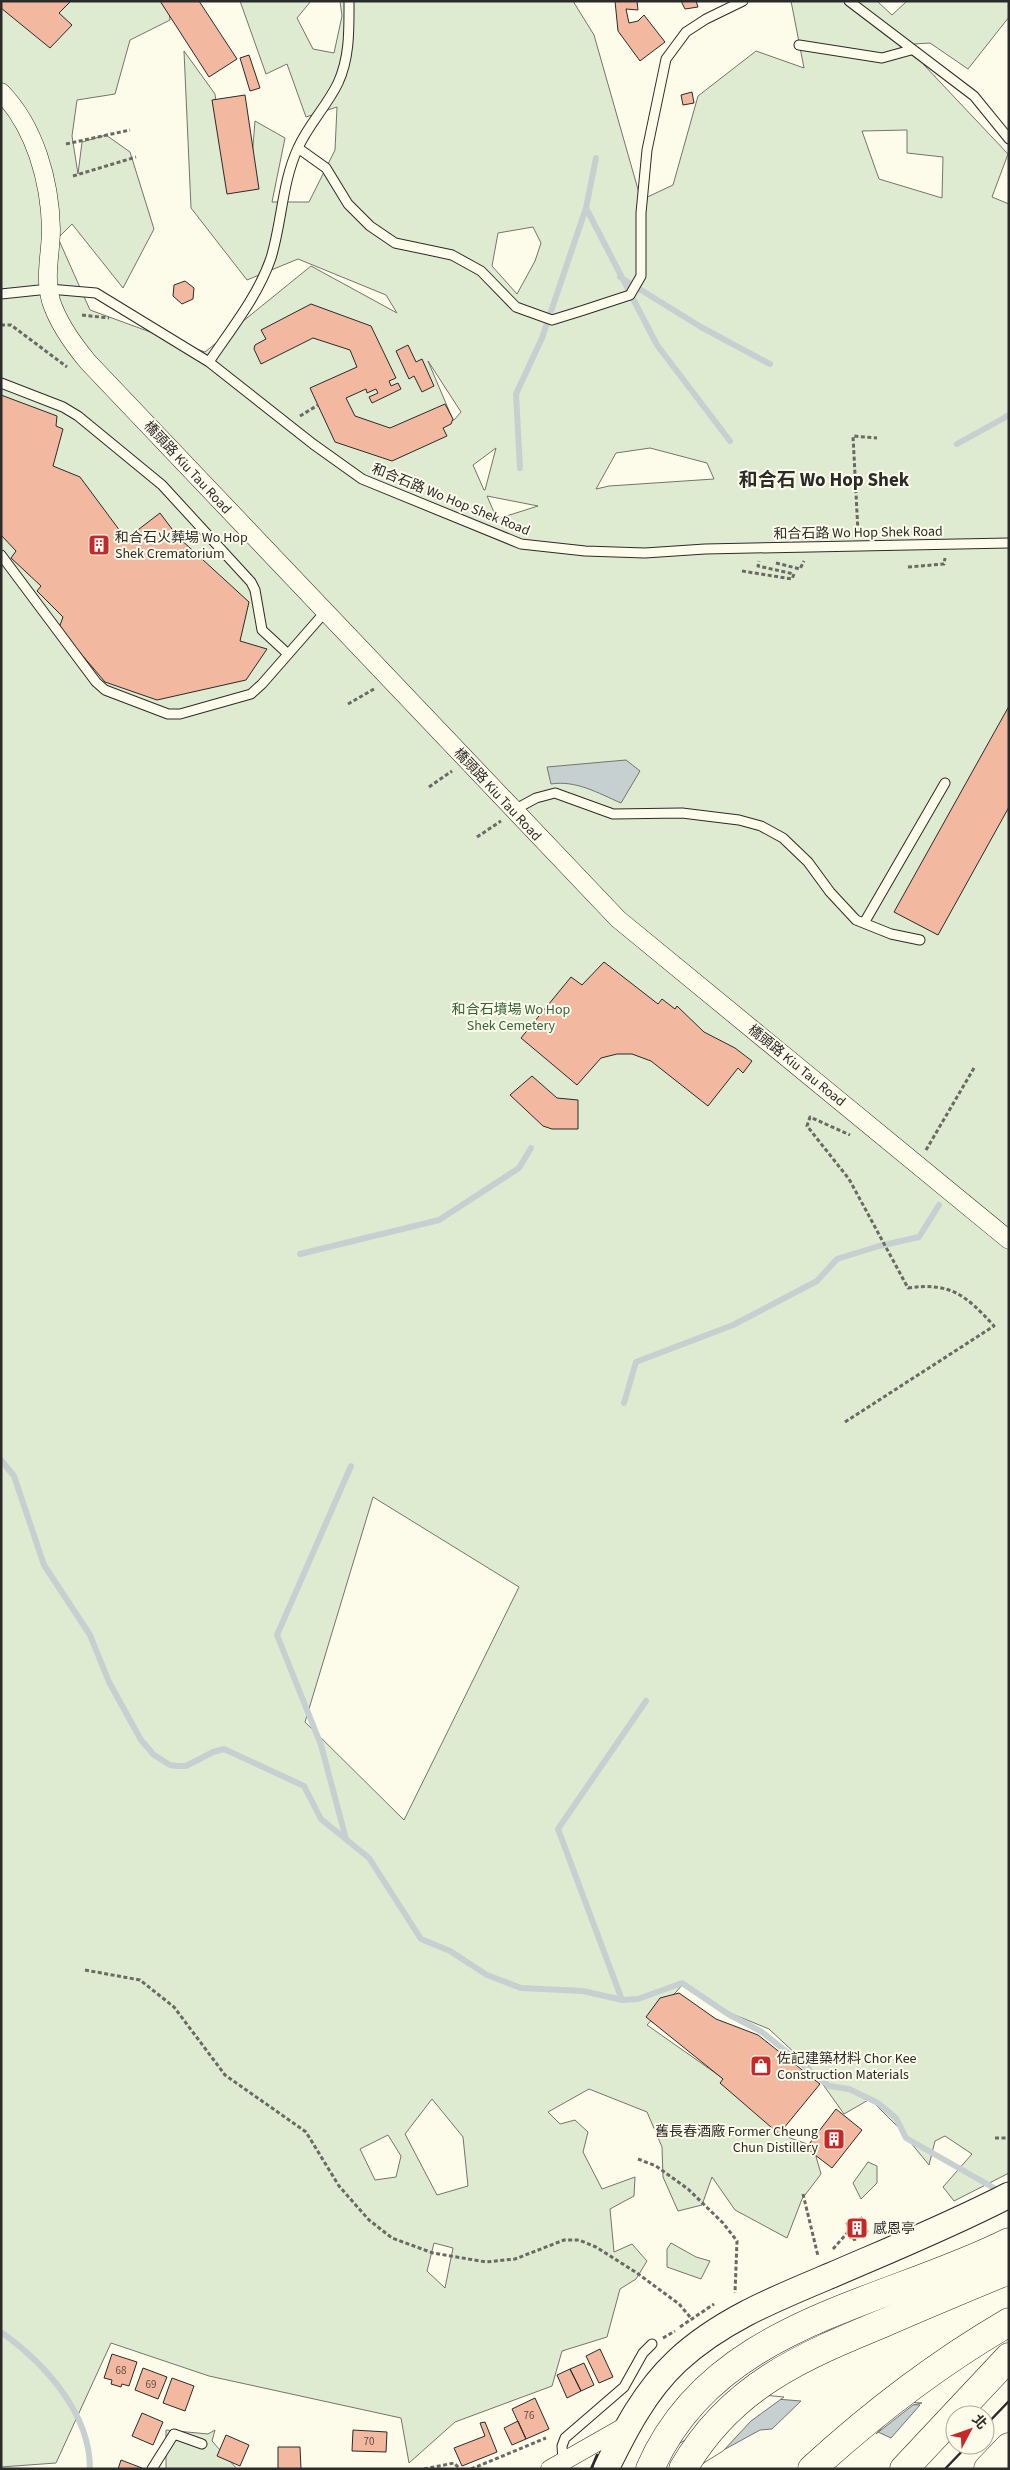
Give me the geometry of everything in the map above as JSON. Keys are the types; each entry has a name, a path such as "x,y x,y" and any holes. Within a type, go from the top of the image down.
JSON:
{"highway":[{"path":"650,2469 662,2445 684,2413 707,2389 738,2363 773,2341 816,2320 949,2268 1009,2242"},
{"path":"683,2469 704,2436 729,2408 781,2370 849,2337 1009,2270"},
{"path":"812,2469 901,2393 969,2346 1009,2322"},
{"path":"904,2469 1009,2357"},
{"path":"988,2469 1009,2447"}],"main road":[{"path":"606,2469 623,2435 645,2399 676,2363 702,2340 733,2320 777,2298 944,2227 1009,2195"}],"street":[{"name":"橋頭路 Kiu Tau Road","path":"1,92 24,121 40,164 51,229 48,269 49,289 60,321 72,343 88,362 325,612 509,815 618,919 1009,1240"},
{"path":"556,2465 623,2435"}],"lane":[{"path":"209,362 256,292 270,260 280,226 286,185 298,148 338,83 347,53 349,1"},
{"path":"298,148 326,168 348,204 370,226 395,243 452,255 481,271 516,307 552,320 630,295 642,276 641,213 647,150 666,59 686,32 706,18 744,1"},
{"path":"849,1 882,24 911,50 974,96 1009,139"},
{"path":"800,45 882,58 911,50"},
{"name":"和合石路 Wo Hop Shek Road","path":"1,294 49,289 96,293 209,362 313,444 362,479 521,544 585,551 645,553 705,549 1009,543"},
{"path":"1,383 63,407 78,416 162,485 251,582 256,590 262,630 288,654"},
{"path":"1,555 96,682 105,690 168,714 180,714 251,694 325,612"},
{"path":"864,923 945,783"},
{"path":"509,815 536,798 555,793 613,814 682,813 739,820 761,826 789,844 808,862 830,892 856,920 890,934 920,940"},
{"path":"556,2465 565,2438 624,2387 643,2353 652,2344"},
{"path":"152,2469 174,2434 202,2444"}],"path":[{"path":"66,144 130,130"},
{"path":"73,176 136,157"},
{"path":"82,315 116,320"},
{"path":"1,325 11,326 71,370"},
{"path":"295,419 318,405"},
{"path":"859,538 853,436 878,438"},
{"path":"908,567 944,564 946,550"},
{"path":"742,571 792,579 794,574 758,566 760,559 800,569 804,561"},
{"path":"795,560 812,561"},
{"path":"348,704 379,687"},
{"path":"429,787 455,769"},
{"path":"477,837 509,815"},
{"path":"924,1152 974,1068"},
{"path":"845,1422 994,1326 956,1291 930,1285 908,1288 849,1179 807,1126 810,1117 854,1137"},
{"path":"85,1970 140,1980 174,2007 225,2074 306,2132 340,2186 369,2220 392,2238 433,2253 486,2262 515,2259 564,2240 579,2240 596,2247 637,2273 679,2304 691,2318"},
{"path":"995,2138 1009,2138"},
{"path":"638,2159 656,2166 688,2189 723,2223 737,2241 735,2293"},
{"path":"803,2194 818,2256"},
{"path":"683,2324 709,2306"},
{"path":"471,2469 546,2438"},
{"path":"424,2469 454,2463 460,2469"}],"green space":[{"name":"和合石墳場 Wo Hop Shek Cemetery","path":"1,1 168,1 170,20 130,40 115,94 77,100 72,136 78,174 82,142 106,135 130,152 154,229 123,288 72,224 58,238 90,310 205,352 311,266 397,313 386,295 298,259 247,280 191,208 184,51 215,94 224,162 250,183 255,121 285,138 272,202 309,202 335,150 337,107 306,117 287,64 266,74 240,1 311,1 297,18 313,49 334,53 342,16 340,1 573,1 594,35 641,200 673,185 698,96 756,51 804,68 791,1 877,1 892,15 907,1 1009,1 1009,17 968,69 930,43 914,44 924,65 1008,154 992,197 1009,204 1009,2173 954,2201 943,2187 972,2154 945,2136 935,2141 929,2165 898,2127 870,2099 844,2114 812,2069 769,2029 730,2013 683,1984 647,2025 741,2091 779,2134 813,2146 821,2174 802,2199 787,2238 735,2210 712,2177 702,2205 678,2211 663,2177 662,2147 647,2112 589,2089 548,2112 560,2124 575,2120 588,2132 583,2152 602,2189 635,2177 634,2196 610,2209 614,2252 632,2244 647,2261 636,2279 620,2289 607,2337 562,2351 552,2386 455,2422 409,2463 401,2418 209,2376 111,2343 56,2463 1,2467","holes":["907,130 907,153 943,157 942,198 879,179 862,131","533,227 541,243 535,261 517,294 492,266 498,233","428,361 461,412 453,420","496,448 485,490 473,465","650,448 707,463 714,479 609,486 596,489 616,453","487,496 538,506 497,519","373,1497 519,1587 404,1820 305,1722","432,2099 463,2137 468,2186 437,2195 405,2134","388,2135 401,2156 396,2177 375,2180 360,2149","434,2243 453,2248 445,2288 427,2271"]},
{"path":"868,2162 877,2166 877,2183 861,2199 853,2183"},
{"path":"671,2243 696,2257 710,2261 701,2279 667,2267 667,2249"},
{"path":"166,2430 208,2434 215,2430 212,2441 237,2469 166,2469"}],"shaded area":[{"path":"626,760 640,771 621,803 578,786 560,783 551,784 547,767"},
{"path":"764,2398 801,2401 772,2429 760,2430 689,2469"},
{"path":"905,2404 920,2405 891,2438 878,2432"}],"pier":[{"path":"763,2395 784,2397 751,2421 723,2451 694,2469 635,2469"},
{"path":"905,2402 922,2403 913,2405 876,2434"}],"building":[{"path":"1,1 71,1 59,13 72,25 50,48 1,8"},
{"path":"160,1 199,1 237,59 209,77"},
{"path":"615,1 637,1 638,10 626,9 629,23 638,21 644,15 665,42 640,61 618,31"},
{"path":"681,1 696,1 698,7 685,9"},
{"path":"249,55 260,88 250,91 240,58"},
{"path":"692,92 694,103 683,105 681,95"},
{"path":"245,95 259,189 227,194 212,100"},
{"path":"185,281 194,288 193,299 182,304 173,296 174,285"},
{"path":"311,304 371,326 396,378 389,381 391,386 398,383 401,389 372,403 369,397 378,393 376,389 367,393 366,389 346,398 355,416 390,428 445,404 453,419 451,424 443,428 447,436 392,461 335,442 310,388 357,367 350,350 313,338 261,364 254,349 255,345 266,339 261,330"},
{"path":"408,345 416,362 422,359 434,386 422,392 414,376 409,379 396,351"},
{"name":"和合石火葬場 Wo Hop Shek Crematorium","path":"1,395 57,416 56,426 63,429 53,466 80,477 126,539 160,513 178,537 249,602 240,641 267,649 246,680 157,700 105,682 59,628 63,617 37,591 41,586 11,558 16,551 1,535"},
{"path":"1009,706 1009,807 938,935 894,912"},
{"path":"604,962 658,1004 662,999 675,1009 677,1006 704,1032 735,1048 752,1061 743,1073 738,1068 708,1106 651,1061 632,1054 617,1054 601,1058 577,1085 521,1038 571,977 582,985"},
{"path":"532,1076 557,1098 578,1100 578,1129 552,1129 543,1126 510,1095"},
{"path":"679,1993 716,2019 758,2035 820,2084 779,2134 720,2083 723,2079 646,2017 660,1998"},
{"name":"舊長春酒廠 Former Cheung Chun Distillery","path":"836,2109 862,2130 832,2168 806,2148"},
{"name":"感恩亭","path":"862,2217 868,2232 852,2239 846,2223"},
{"path":"600,2349 613,2377 599,2383 586,2356"},
{"path":"112,2354 137,2362 129,2386 122,2384 121,2387 111,2384 112,2380 104,2378"},
{"path":"584,2363 594,2385 581,2391 570,2369"},
{"path":"143,2368 167,2377 158,2399 135,2390"},
{"path":"570,2369 581,2391 567,2398 557,2375"},
{"path":"172,2378 194,2386 185,2411 163,2403"},
{"path":"535,2398 549,2429 526,2439 512,2409"},
{"path":"142,2413 163,2422 153,2445 132,2436"},
{"path":"518,2421 526,2439 512,2445 504,2428"},
{"path":"485,2422 497,2452 462,2466 454,2448 485,2436 480,2423"},
{"path":"353,2430 387,2432 386,2452 352,2451"},
{"path":"226,2435 249,2445 240,2466 217,2456"},
{"path":"278,2447 300,2447 301,2469 278,2469"},
{"path":"121,2460 142,2468 142,2469 118,2469"}],"waterway":[{"path":"520,468 516,394 542,338 586,208 596,158"},
{"path":"586,208 657,345 730,441"},
{"path":"620,277 701,327 770,364"},
{"path":"957,444 1009,415"},
{"path":"300,1254 439,1220 519,1168 531,1148"},
{"path":"624,1403 636,1362 733,1325 817,1281 837,1259 879,1246 919,1237 939,1205"},
{"path":"1,1460 14,1476 44,1565 90,1635 109,1682 141,1740 154,1755 170,1765 186,1766 213,1752 224,1749 304,1786 321,1819 369,1858 421,1939 450,1951 487,1975 521,1988 583,1991 622,2000 638,1999 682,1983 728,2014 762,2032 829,2086 849,2089 878,2103 896,2118 906,2138 1001,2192"},
{"path":"346,1839 321,1745 277,1635 351,1466"},
{"path":"622,2000 558,1829 646,1701"},
{"path":"1,2332 33,2358 62,2391 82,2428 88,2448 90,2469"}],"wall":[{"path":"995,2416 1009,2401"},
{"path":"591,2469 597,2455"},
{"path":"945,2469 958,2455"}],"place":[{"name":"和合石火葬場 Wo Hop Shek Crematorium","path":"99,545"},
{"name":"佐記建築材料 Chor Kee Construction Materials","path":"761,2066"},
{"name":"舊長春酒廠 Former Cheung Chun Distillery","path":"834,2139"},
{"name":"感恩亭","path":"857,2228"}],"district":[{"name":"和合石 Wo Hop Shek","path":"824,479"}]}
